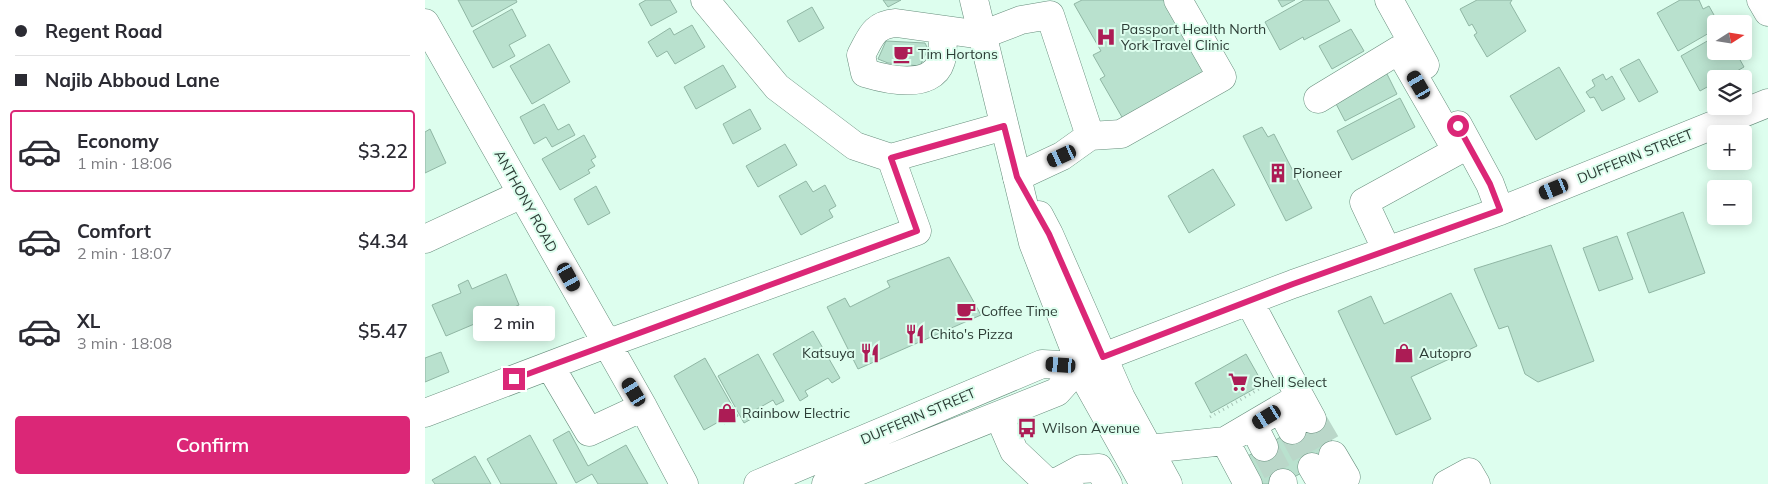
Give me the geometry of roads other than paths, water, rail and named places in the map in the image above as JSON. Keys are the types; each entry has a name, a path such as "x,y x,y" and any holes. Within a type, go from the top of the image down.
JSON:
{"street":[{"path":"705,0 777,87 855,146 891,158 1004,126"},
{"path":"974,0 1017,177 1049,234 1091,362 1143,484"},
{"path":"1017,177 1062,156 1090,136 1121,134 1221,77 1178,0"},
{"path":"1389,0 1405,46 1444,115 1490,184 1500,210"},
{"path":"1761,0 1768,12"},
{"path":"943,30 982,35 1058,7 1090,136"},
{"name":"ANTHONY ROAD","path":"425,23 684,484"},
{"path":"1318,99 1405,46"},
{"name":"DUFFERIN STREET","path":"758,484 1042,364 1091,362 1500,210 1768,103"},
{"path":"1387,251 1363,202 1457,151 1444,115"},
{"path":"425,413 606,344 917,231 891,158"},
{"path":"425,239 522,194"},
{"path":"1149,449 1259,436 1296,414 1249,302"},
{"path":"1091,362 1121,398 1168,484"},
{"name":"DUFFERIN STREET","path":"826,484 1057,392 1091,362"},
{"path":"550,366 589,432 643,408"},
{"path":"999,416 1014,451 1061,482 1081,469 1099,468 1108,484"},
{"path":"1225,441 1248,484"},
{"path":"1447,484 1469,472 1476,484"}],"tunnel":[{"path":"1312,419 1333,455"},
{"path":"1292,430 1312,467"},
{"path":"1264,447 1283,483"}],"place":[{"name":"Passport Health North York Travel Clinic","path":"1106,37"},
{"name":"Tim Hortons","path":"903,54"},
{"name":"Pioneer","path":"1278,173"},
{"name":"Coffee Time","path":"966,311"},
{"name":"Chito's Pizza","path":"915,334"},
{"name":"Katsuya","path":"870,353"},
{"name":"Autopro","path":"1404,353"},
{"name":"Shell Select","path":"1238,382"},
{"name":"Rainbow Electric","path":"727,413"},
{"name":"Wilson Avenue","path":"1027,428"}]}
